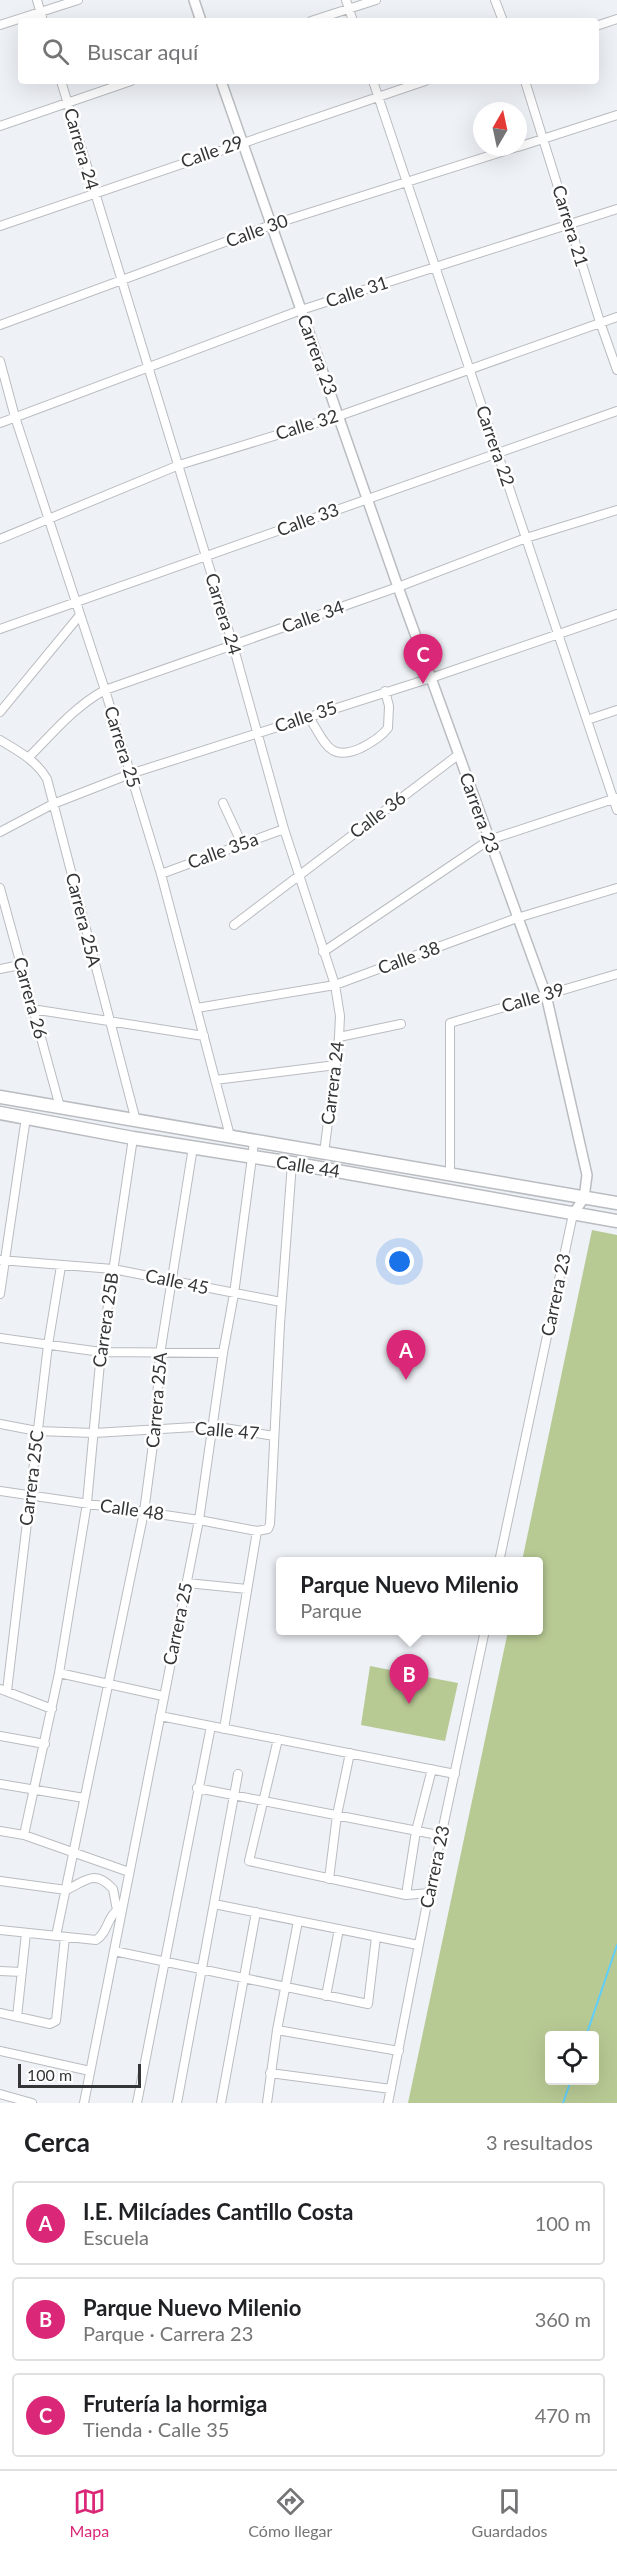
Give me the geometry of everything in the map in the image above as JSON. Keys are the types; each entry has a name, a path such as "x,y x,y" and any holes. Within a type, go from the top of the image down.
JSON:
{"main road":[{"name":"Calle 44","path":"0,1097 617,1203"},
{"name":"Calle 44","path":"0,1113 617,1221"}],"street":[{"path":"37,0 42,18"},
{"path":"22,18 78,0"},
{"path":"194,0 200,18"},
{"path":"346,0 352,18"},
{"path":"320,18 376,0"},
{"path":"495,0 502,18"},
{"path":"0,25 18,19"},
{"path":"599,25 617,19"},
{"name":"Carrera 24","path":"62,84 233,645 284,829 334,985 340,1016 339,1037 324,1153"},
{"path":"0,126 122,84"},
{"name":"Carrera 23","path":"222,84 430,678 546,995 586,1175 584,1198 573,1214 500,1557"},
{"name":"Carrera 22","path":"374,84 558,635 615,798 617,810"},
{"name":"Calle 29","path":"0,226 243,141 416,84"},
{"name":"Carrera 21","path":"526,84 617,370"},
{"name":"Calle 30","path":"527,144 617,115"},
{"name":"Calle 30","path":"0,325 272,225 488,156"},
{"name":"Calle 31","path":"0,423 301,310 617,209"},
{"name":"Calle 32","path":"0,539 179,465 339,416 617,317"},
{"name":"Carrera 25","path":"0,361 15,417 105,690 161,874 230,1136"},
{"name":"Calle 33","path":"0,629 617,411"},
{"name":"Calle 34","path":"29,757 75,710 105,690 398,587 526,538 617,510"},
{"name":"Calle 35","path":"0,832 53,804 130,774 430,678 617,614"},
{"path":"0,712 80,615"},
{"path":"308,716 332,751 338,754 348,754 371,743 387,728 389,706 385,691"},
{"path":"587,720 617,710"},
{"name":"Carrera 25A","path":"0,740 29,757 47,779 136,1121"},
{"name":"Calle 36","path":"234,925 458,755"},
{"path":"323,952 489,840 615,798"},
{"path":"223,803 242,844"},
{"name":"Calle 35a","path":"161,874 284,829"},
{"name":"Carrera 26","path":"0,888 60,1107"},
{"name":"Calle 38","path":"197,1008 334,985 517,918 617,888"},
{"path":"0,969 20,965"},
{"name":"Calle 39","path":"450,1174 450,1023 617,974"},
{"path":"33,1009 204,1036"},
{"path":"339,1037 401,1024"},
{"path":"215,1080 336,1065"},
{"path":"0,1294 2,1260 26,1117"},
{"name":"Carrera 25B","path":"24,1834 59,1673 87,1503 101,1352 133,1138"},
{"name":"Carrera 25","path":"84,2103 114,1951 119,1909 129,1872 199,1520 223,1353 234,1294 254,1142"},
{"name":"Carrera 25A","path":"66,1890 107,1682 144,1512 155,1429 160,1354 193,1147"},
{"path":"224,1729 247,1589 260,1531 268,1529 270,1524 281,1302 292,1163"},
{"name":"Calle 45","path":"2,1260 113,1269 281,1302"},
{"name":"Carrera 25C","path":"3,1690 48,1345 61,1266"},
{"path":"0,1338 101,1352 223,1353"},
{"name":"Calle 47","path":"0,1425 37,1431 94,1433 212,1426 274,1436"},
{"name":"Calle 48","path":"0,1491 260,1531"},
{"path":"187,1582 247,1589"},
{"name":"Carrera 23","path":"388,2103 418,1945 484,1635"},
{"path":"59,1673 163,1696"},
{"path":"3,1690 52,1709"},
{"path":"160,1716 454,1774"},
{"path":"137,2103 211,1726"},
{"path":"0,1736 45,1744"},
{"path":"278,1739 249,1861 406,1895 429,1893"},
{"path":"329,1879 337,1815 350,1753"},
{"path":"406,1895 416,1831 432,1769"},
{"path":"177,2103 238,1774"},
{"path":"0,1784 84,1798"},
{"path":"197,1788 442,1836"},
{"path":"0,1831 24,1834 129,1872"},
{"path":"0,1881 66,1890 79,1881 90,1878 100,1879 113,1889 119,1909 100,1938 0,1930"},
{"path":"56,1936 66,1890"},
{"path":"214,1904 418,1945"},
{"path":"221,2103 256,1912"},
{"path":"267,2103 284,1987 298,1921"},
{"path":"326,1996 339,1929"},
{"path":"17,2017 26,1933"},
{"path":"114,1951 368,2004 376,1936"},
{"path":"0,2013 50,2024 56,2021 65,1937"},
{"path":"0,1971 22,1972"},
{"path":"277,2030 399,2050"},
{"path":"0,2051 90,2071"},
{"path":"270,2073 391,2089"},
{"path":"0,2094 32,2103"}],"green space":[{"path":"592,1230 617,1235 617,2103 408,2103 507,1635 543,1635 543,1557 523,1557"},
{"path":"370,1666 458,1683 445,1741 361,1725"}],"waterway":[{"path":"588,2031 617,1945"},
{"path":"563,2103 569,2085"}],"place":[{"name":"Frutería la hormiga","path":"423,684"},
{"name":"I.E. Milcíades Cantillo Costa","path":"406,1380"},
{"name":"Parque Nuevo Milenio","path":"409,1704"}]}
